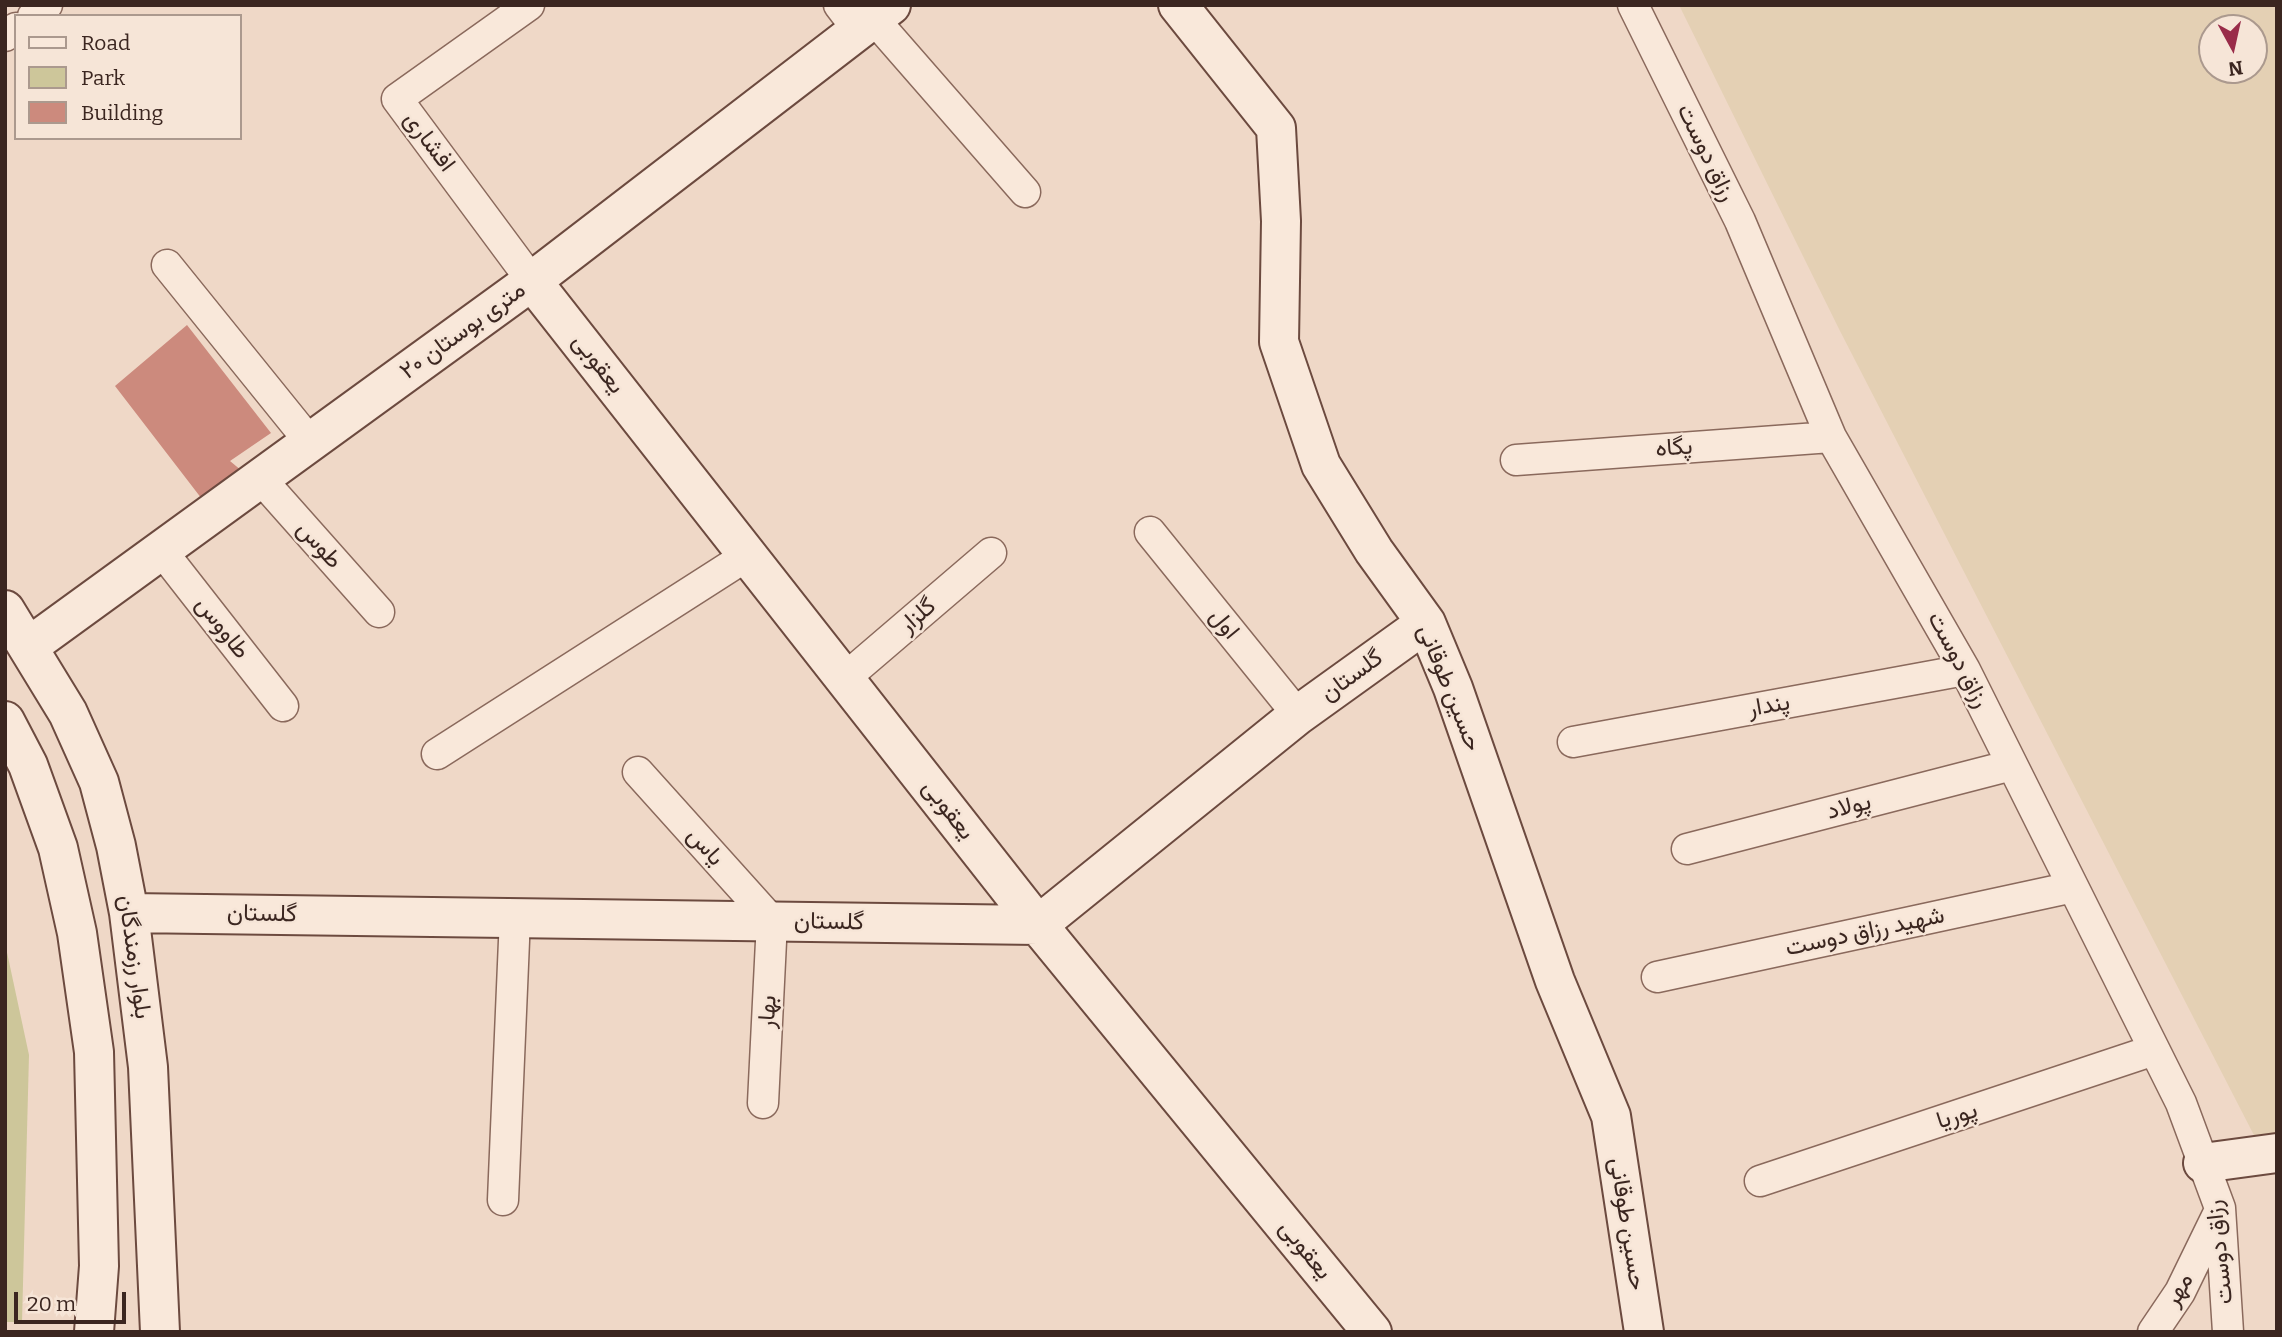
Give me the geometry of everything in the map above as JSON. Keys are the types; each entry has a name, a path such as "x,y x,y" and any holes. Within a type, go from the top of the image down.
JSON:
{"street":[{"name":"افشاری","path":"530,5 397,99 533,281"},
{"name":"حسین طوقانی","path":"1178,5 1276,128 1281,221 1279,342 1321,465 1374,551 1426,623 1453,688 1555,981 1611,1116 1644,1332"},
{"name":"رزاق دوست","path":"1633,5 1740,221 1831,436 1965,670 2181,1103 2220,1208 2228,1332"},
{"name":"۲۰ متری بوستان","path":"28,647 533,281 865,15"},
{"path":"865,15 1025,192"},
{"path":"167,265 310,442"},
{"name":"یعقوبی","path":"533,281 1038,925 1372,1332"},
{"name":"پگاه","path":"1516,460 1831,436"},
{"name":"طوس","path":"260,478 379,612"},
{"name":"اول","path":"1150,532 1298,715"},
{"name":"طاووس","path":"161,550 283,706"},
{"name":"گلزار","path":"845,678 991,553"},
{"path":"437,754 748,555"},
{"name":"بلوار رزمندگان","path":"5,610 68,713 99,782 116,846 129,913 148,1067 160,1332"},
{"name":"گلستان","path":"129,913 1038,925 1298,715 1426,623"},
{"name":"پندار","path":"1573,742 1965,670"},
{"path":"14,737 58,848 77,933 94,1052 99,1266 94,1332"},
{"name":"پولاد","path":"1687,849 2012,765"},
{"name":"یاس","path":"638,772 772,921"},
{"name":"شهید رزاق دوست","path":"1657,977 2073,887"},
{"path":"503,1200 515,918"},
{"name":"بهار","path":"763,1103 772,921"},
{"name":"پوریا","path":"1760,1181 2154,1051"},
{"path":"2203,1163 2277,1153"},
{"name":"مهر","path":"2153,1332 2180,1293 2220,1208"}],"shaded area":[{"path":"1679,5 2277,5 2277,1136 2258,1143 1840,331"}],"green space":[{"path":"5,943 29,1055 22,1322 5,1322"}],"building":[{"path":"187,325 271,433 230,461 242,471 205,503 115,386"}]}
